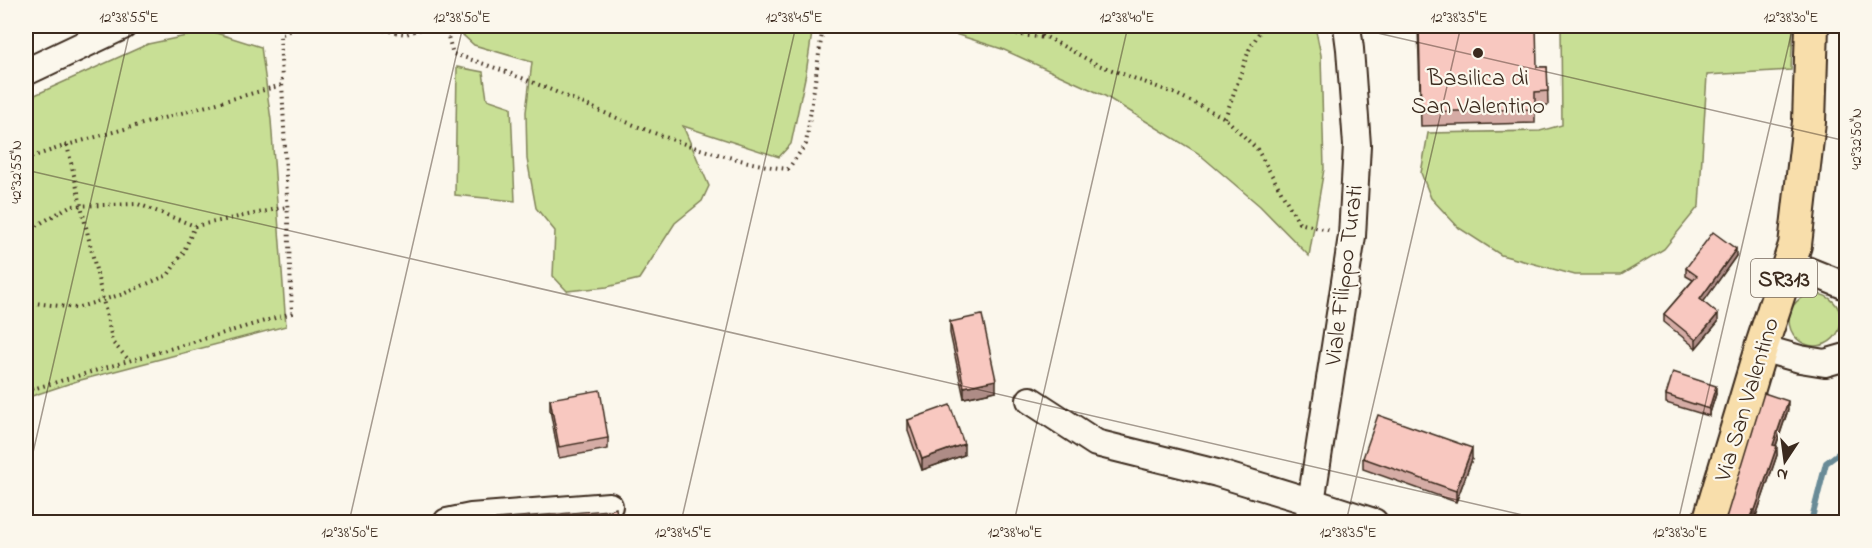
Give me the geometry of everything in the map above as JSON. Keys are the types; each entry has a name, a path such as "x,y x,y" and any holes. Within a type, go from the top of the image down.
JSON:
{"main road":[{"name":"Via San Valentino","path":"1709,522 1761,348 1795,245 1809,122 1812,26"}],"street":[{"path":"26,72 123,26"},
{"name":"Viale Filippo Turati","path":"1310,512 1352,236 1357,145 1347,26"},
{"path":"1788,263 1846,286"},
{"path":"1761,348 1800,359 1825,363 1846,357"},
{"path":"1030,400 1096,443 1217,473 1310,512 1374,522"},
{"path":"447,522 471,517 609,506"}],"path":[{"path":"26,391 128,359 292,313 280,35 300,26 315,26"},
{"path":"360,26 406,34 430,26"},
{"path":"445,26 453,54 495,66 618,120 684,145 767,167 788,169 806,144 823,26"},
{"path":"981,26 1050,39"},
{"path":"1026,26 1096,64 1176,94 1226,118 1257,149 1299,223 1352,236"},
{"path":"1226,118 1249,50 1263,26"},
{"path":"26,159 67,145 282,85"},
{"path":"67,145 113,344 128,359"},
{"path":"26,232 70,206 138,204 195,226 287,207"},
{"path":"26,302 76,308 123,294 168,275 183,252 195,226"}],"green space":[{"path":"453,26 813,26 791,144 779,157 683,126 709,186 702,201 675,223 639,279 607,287 567,291 553,276 555,231 536,208 527,159 526,112 532,62 474,45"},
{"path":"930,26 1315,26 1321,55 1324,169 1309,256 1260,206 1198,153 1105,96 1002,49"},
{"path":"1561,26 1793,26 1791,70 1707,75 1699,206 1664,249 1621,275 1575,275 1501,255 1459,228 1431,198 1421,173 1428,133 1540,131 1562,125"},
{"path":"210,31 261,47 271,120 286,326 77,381 26,398 26,99 148,44"},
{"path":"457,67 483,72 487,99 511,107 515,201 455,195"},
{"path":"1810,294 1820,294 1834,301 1841,320 1834,339 1820,346 1810,346 1800,342 1793,335 1789,325 1789,315 1793,305 1800,298"}],"building":[{"name":"Basilica di San Valentino","path":"1419,26 1536,26 1537,67 1547,67 1548,91 1535,92 1535,109 1421,112"},
{"path":"1713,232 1736,249 1700,299 1718,314 1696,340 1664,314 1697,276 1686,268"},
{"path":"982,315 996,380 964,387 950,322"},
{"path":"1673,372 1716,386 1709,409 1666,395"},
{"path":"600,390 608,438 559,447 550,399"},
{"path":"1764,393 1788,401 1773,445 1777,446 1755,510 1748,522 1723,522 1726,518"},
{"path":"950,405 964,444 922,459 908,420"},
{"path":"1378,415 1472,448 1456,491 1363,458"},
{"path":"616,508 618,522 496,522 496,519"}],"waterway":[{"path":"1811,522 1826,463 1846,448"}],"place":[{"name":"Basilica di San Valentino","path":"1478,53"}]}
